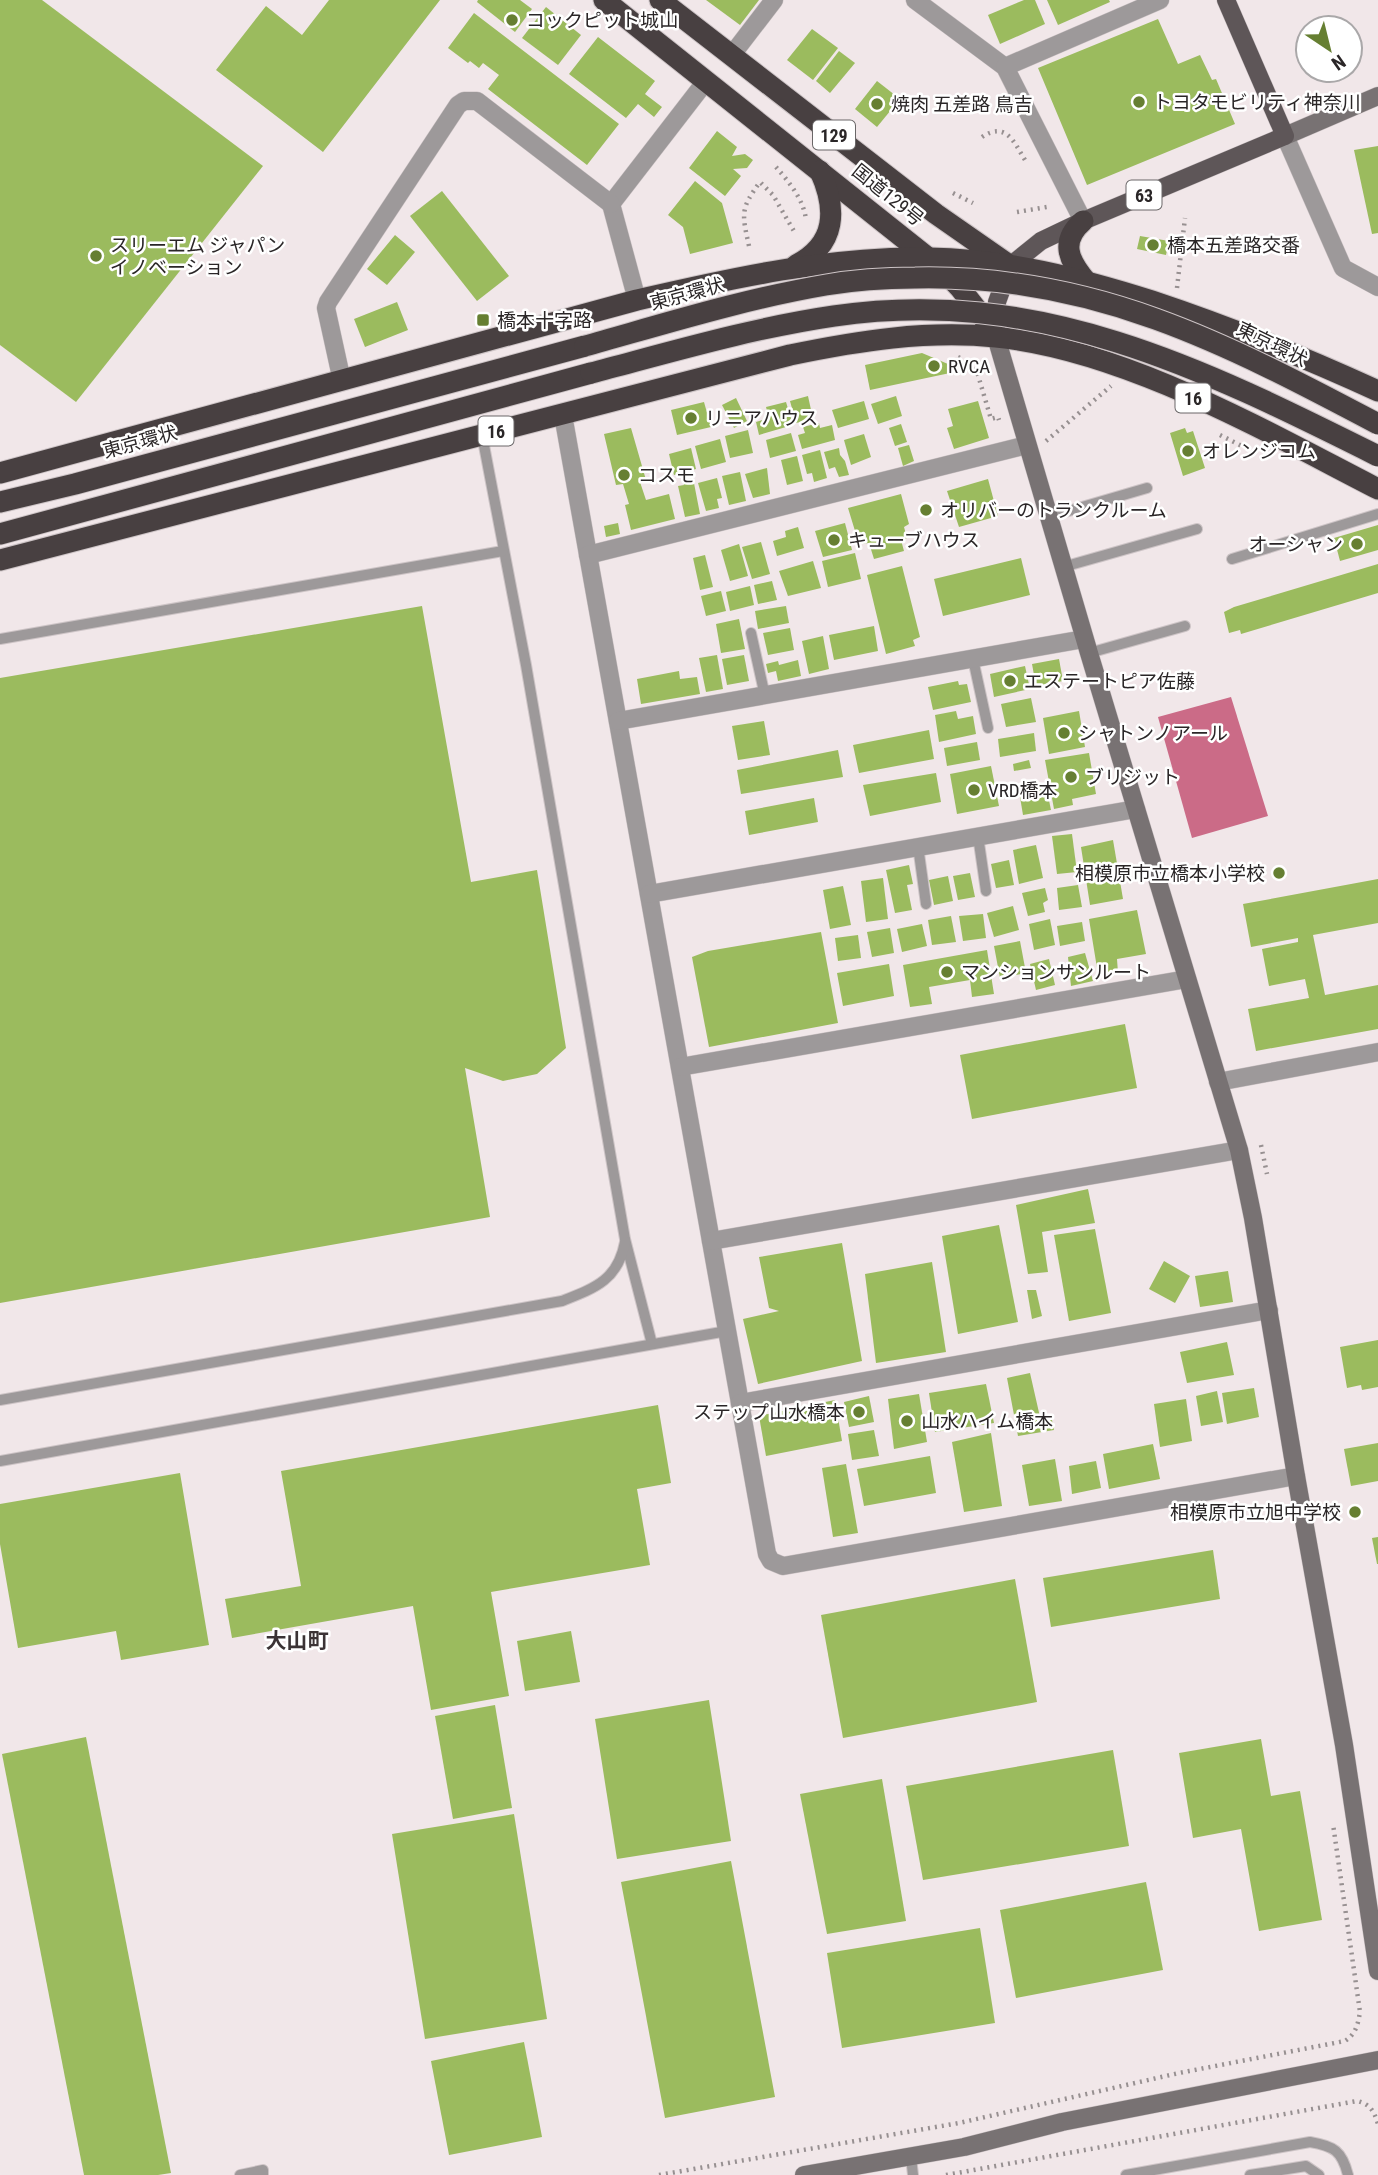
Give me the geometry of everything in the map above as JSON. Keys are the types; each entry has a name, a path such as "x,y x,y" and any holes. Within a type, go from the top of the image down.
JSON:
{"highway":[{"name":"国道129号","path":"604,0 929,258 960,288 996,337"},
{"name":"国道129号","path":"660,0 936,214 1010,266"},
{"path":"788,270 804,261 826,240 831,221 831,202 819,169"},
{"path":"936,214 971,260 996,337"},
{"path":"1083,221 1074,229 1069,240 1069,254 1086,281"},
{"path":"0,473 637,300 696,286 849,262 929,258 971,260 1086,281 1242,332 1298,354 1378,391"},
{"name":"東京環状","path":"0,502 726,307 828,284 877,279 984,279 1031,284 1133,310 1227,347 1378,424"},
{"name":"16","path":"0,534 729,338 835,316 885,312 938,312 1023,318 1069,327 1184,365 1279,406 1378,456"},
{"name":"16","path":"0,560 790,355 842,344 944,334 996,337 1045,345 1100,359 1170,387 1267,432 1378,489"}],"main road":[{"path":"1226,0 1284,136"},
{"name":"63","path":"1010,266 1041,241 1083,221 1284,136"},
{"path":"996,337 997,302 1010,266"}],"street":[{"path":"731,55 774,0"},
{"path":"915,0 1005,67 1083,221"},
{"path":"1005,67 1160,0"},
{"path":"611,204 706,81"},
{"path":"1378,96 1284,136 1343,268 1378,287"},
{"path":"342,381 326,308 328,302 458,105 464,101 477,101 611,204 637,300"},
{"path":"996,337 1238,1150 1269,1310 1344,1745 1378,1970"},
{"path":"563,415 767,1554 771,1561 783,1566 1296,1476"},
{"path":"588,555 1027,445"},
{"path":"618,721 973,659 1087,646"},
{"path":"649,894 1136,809"},
{"path":"680,1067 1187,979"},
{"path":"1218,1082 1378,1052"},
{"path":"711,1241 1238,1150"},
{"path":"740,1403 1269,1310"},
{"path":"804,2175 912,2166 964,2147 1062,2122 1378,2060"}],"lane":[{"path":"482,435 529,679 625,1239 652,1344"},
{"path":"1048,517 1147,488"},
{"path":"1231,559 1378,514"},
{"path":"1063,567 1197,529"},
{"path":"0,639 503,551"},
{"path":"1087,646 1185,626"},
{"path":"751,633 765,696"},
{"path":"973,659 988,728"},
{"path":"978,836 986,891"},
{"path":"918,846 926,904"},
{"path":"0,1400 562,1301 591,1290 613,1273 622,1255 625,1239"},
{"path":"0,1461 727,1331"},
{"path":"1126,2175 1310,2143 1330,2145 1345,2161 1348,2175"},
{"path":"1250,2175 1306,2166 1319,2175"},
{"path":"240,2175 263,2170 263,2175"}],"path":[{"path":"982,137 990,131 1003,132 1012,138 1025,160"},
{"path":"769,160 794,191 804,209 806,224"},
{"path":"750,246 744,222 746,201 760,182 773,195 795,233"},
{"path":"953,193 973,203"},
{"path":"1017,212 1047,207"},
{"path":"1177,288 1185,218"},
{"path":"950,354 975,365 991,419 998,417 1008,450"},
{"path":"1049,452 1046,439 1112,384 1123,388"},
{"path":"1219,435 1255,453"},
{"path":"1259,1142 1268,1181"},
{"path":"659,2175 959,2123 1179,2073 1345,2041 1352,2036 1360,2012 1336,1856 1333,1817"},
{"path":"946,2175 1357,2101 1367,2103 1378,2124"}],"shaded area":[{"path":"1231,697 1268,816 1192,838 1158,717"}],"building":[{"name":"スリーエム ジャパン イノベーション","path":"0,0 42,0 263,166 76,402 0,345"},
{"path":"329,0 440,0 323,152 216,70 266,6 302,35"},
{"name":"コックピット城山","path":"520,0 532,9 515,32 477,2"},
{"path":"706,0 759,0 740,25"},
{"path":"1024,0 1035,0 1045,24 1000,44 988,15"},
{"path":"1047,0 1109,0 1110,2 1058,25"},
{"path":"546,7 581,35 558,65 522,38"},
{"path":"474,13 619,124 587,165 488,89 499,75 483,63 479,68 470,61 468,63 448,48"},
{"name":"トヨタモビリティ神奈川","path":"1158,19 1178,64 1200,55 1212,80 1216,79 1235,124 1087,185 1038,68"},
{"path":"812,29 838,48 813,80 787,60"},
{"path":"598,37 655,81 645,94 662,107 654,117 638,104 626,118 569,74"},
{"path":"839,51 855,63 830,93 816,81"},
{"name":"焼肉 五差路 鳥吉","path":"877,81 900,99 877,127 855,109"},
{"path":"717,131 737,147 732,156 745,154 753,160 747,168 733,169 741,176 725,196 689,168"},
{"path":"1378,146 1378,233 1372,234 1354,150"},
{"path":"695,181 722,203 733,243 690,254 683,227 668,215"},
{"path":"442,191 509,276 477,301 410,216"},
{"path":"395,235 415,252 387,285 367,269"},
{"name":"橋本五差路交番","path":"1140,236 1169,241 1166,255 1137,249"},
{"path":"397,302 408,330 365,347 354,319"},
{"path":"922,353 948,364 950,373 870,390 865,365"},
{"path":"808,396 813,419 796,423 790,401"},
{"path":"896,396 902,416 878,424 871,404"},
{"path":"736,398 747,421 734,428 722,405"},
{"path":"864,401 869,419 838,428 832,410"},
{"path":"978,401 989,438 954,449 947,428 953,426 948,409"},
{"name":"リニアハウス","path":"704,402 711,427 677,435 671,410"},
{"path":"786,402 793,425 759,435 756,422 769,418 766,407"},
{"path":"819,423 820,428 832,425 835,440 802,449 798,435 805,433 803,427"},
{"path":"901,424 907,442 895,446 889,428"},
{"path":"631,428 646,480 640,482 646,500 669,494 675,519 631,530 625,505 629,504 623,484 616,485 604,434"},
{"name":"オレンジコム","path":"1185,428 1187,433 1193,431 1205,468 1183,476 1170,433"},
{"path":"748,430 753,453 730,458 725,436"},
{"path":"791,433 796,451 770,458 766,440"},
{"path":"864,434 871,457 851,465 844,440"},
{"path":"720,439 726,462 701,469 695,446"},
{"path":"909,445 914,461 903,466 898,448"},
{"path":"691,448 696,469 674,475 669,454"},
{"path":"839,448 849,475 839,477 835,467 829,469 824,452"},
{"path":"820,450 827,478 814,482 812,473 807,474 802,455"},
{"path":"797,456 803,481 787,485 781,460"},
{"path":"767,468 770,494 753,498 745,474"},
{"path":"740,472 746,501 729,505 722,476"},
{"path":"693,478 700,514 685,517 678,486"},
{"path":"717,478 722,498 717,499 719,508 706,511 698,483"},
{"path":"988,479 998,516 959,527 947,491"},
{"path":"901,494 909,524 904,527 907,538 901,540 904,551 874,559 869,543 859,544 848,508"},
{"path":"618,523 620,534 606,537 604,526"},
{"name":"キューブハウス","path":"845,523 852,550 823,557 815,531"},
{"name":"オーシャン","path":"1378,525 1378,550 1340,561 1334,538"},
{"path":"798,527 804,548 777,556 773,541 786,537 785,531"},
{"path":"761,542 770,574 752,579 742,547"},
{"path":"739,544 748,576 730,581 721,550"},
{"path":"855,553 861,579 828,587 822,561"},
{"path":"705,555 713,587 700,590 693,558"},
{"path":"1021,558 1030,595 943,616 934,579"},
{"path":"813,561 821,588 788,596 779,571"},
{"path":"1378,564 1378,593 1241,634 1240,630 1229,633 1224,612 1234,607"},
{"path":"902,566 920,637 913,640 915,646 886,654 867,575"},
{"path":"772,581 777,600 758,604 754,585"},
{"path":"750,586 754,605 730,611 726,592"},
{"path":"721,591 726,611 706,616 701,596"},
{"path":"422,606 471,882 537,870 566,1048 537,1074 503,1081 465,1068 490,1217 0,1303 0,678"},
{"path":"786,606 789,623 758,629 755,611"},
{"path":"739,619 745,649 721,653 716,624"},
{"path":"874,626 878,651 834,660 829,635"},
{"path":"790,628 794,650 768,655 763,633"},
{"path":"823,636 829,669 809,674 802,641"},
{"path":"717,655 723,689 706,692 699,658"},
{"path":"744,655 749,681 727,685 722,659"},
{"path":"1059,659 1063,681 1036,686 1032,664"},
{"path":"798,660 801,676 778,681 776,671 768,673 766,664 778,661 779,665"},
{"name":"エステートピア佐藤","path":"1025,666 1030,689 994,697 990,674"},
{"path":"679,671 680,679 697,677 700,694 641,704 637,679"},
{"path":"958,681 959,685 967,684 971,702 933,710 928,687"},
{"path":"1031,698 1036,722 1006,727 1001,704"},
{"path":"956,711 958,719 973,716 976,734 939,742 935,715"},
{"name":"シャトンノアール","path":"1079,711 1085,747 1049,754 1043,718"},
{"path":"764,721 770,755 738,760 732,726"},
{"path":"929,730 934,759 859,773 853,745"},
{"path":"1034,733 1036,751 1000,757 998,739"},
{"path":"977,742 980,760 947,766 944,748"},
{"path":"838,750 843,777 741,794 737,770"},
{"name":"ブリジット","path":"1089,753 1096,794 1072,799 1073,805 1054,809 1045,760"},
{"path":"1029,760 1031,768 1014,771 1013,764"},
{"name":"VRD橋本","path":"991,766 999,806 957,814 950,774"},
{"path":"936,773 941,802 870,816 863,785"},
{"path":"1046,786 1051,810 1023,815 1019,791"},
{"path":"814,798 818,822 749,835 745,811"},
{"path":"1072,834 1077,872 1057,874 1052,836"},
{"path":"1113,840 1123,899 1090,905 1081,847"},
{"path":"1036,845 1043,878 1019,884 1013,850"},
{"path":"1009,860 1014,885 996,888 991,864"},
{"path":"909,865 913,884 907,885 912,910 895,913 886,870"},
{"path":"970,873 975,897 958,900 953,876"},
{"path":"948,876 953,901 934,905 929,880"},
{"path":"883,878 888,919 866,922 861,881"},
{"path":"1378,879 1378,923 1313,935 1325,995 1378,985 1378,1029 1256,1051 1248,1009 1309,998 1305,979 1269,986 1262,949 1298,942 1298,938 1251,947 1243,904"},
{"path":"1078,885 1082,907 1059,910 1057,888"},
{"path":"843,886 851,925 830,929 823,890"},
{"path":"1045,888 1048,900 1043,903 1045,912 1028,916 1022,893"},
{"path":"1013,906 1019,930 994,937 987,913"},
{"path":"1137,910 1146,954 1117,959 1118,973 1106,975 1104,967 1097,968 1089,919"},
{"path":"983,914 986,938 963,941 959,916"},
{"path":"951,916 956,942 932,945 928,920"},
{"path":"1050,919 1055,945 1034,950 1029,924"},
{"path":"1082,922 1085,941 1060,946 1057,926"},
{"path":"922,924 927,946 902,952 897,929"},
{"path":"890,928 894,953 872,957 867,932"},
{"path":"821,932 838,1023 709,1047 692,957 708,951"},
{"path":"858,935 861,958 838,961 835,938"},
{"path":"1020,941 1026,973 1000,978 994,946"},
{"name":"マンションサンルート","path":"987,950 994,994 972,997 970,980 929,987 932,1004 910,1007 903,965"},
{"path":"1085,953 1093,981 1071,986 1068,957"},
{"path":"1049,959 1055,985 1036,990 1030,964"},
{"path":"889,964 894,996 843,1006 837,973"},
{"path":"1125,1024 1137,1088 972,1119 960,1055"},
{"path":"1088,1189 1095,1223 1042,1232 1048,1272 1028,1274 1016,1205"},
{"path":"999,1225 1018,1322 958,1334 942,1236"},
{"path":"1095,1229 1111,1313 1069,1321 1054,1235"},
{"path":"842,1243 862,1361 758,1384 743,1319 779,1311 769,1308 759,1257"},
{"path":"1164,1261 1190,1276 1175,1303 1149,1289"},
{"path":"932,1262 946,1352 876,1363 865,1274"},
{"path":"1228,1271 1233,1302 1200,1307 1195,1276"},
{"path":"1027,1290 1036,1290 1042,1316 1032,1319"},
{"path":"1378,1340 1378,1387 1362,1390 1361,1385 1347,1388 1340,1347"},
{"path":"1227,1342 1234,1375 1187,1383 1180,1352"},
{"path":"1030,1373 1040,1417 1051,1415 1054,1430 1018,1436 1007,1378"},
{"path":"986,1384 994,1423 935,1432 929,1393"},
{"path":"1254,1388 1259,1417 1227,1424 1222,1393"},
{"path":"1217,1391 1223,1422 1201,1426 1196,1396"},
{"name":"山水ハイム橋本","path":"919,1394 927,1442 894,1449 888,1399"},
{"name":"ステップ山水橋本","path":"869,1396 874,1422 849,1427 844,1402"},
{"path":"1186,1399 1192,1441 1160,1447 1154,1404"},
{"path":"835,1400 842,1441 766,1456 759,1416"},
{"path":"658,1405 671,1483 637,1489 650,1565 491,1592 509,1696 431,1710 413,1606 232,1638 225,1599 301,1586 281,1471"},
{"path":"874,1430 879,1456 852,1460 848,1434"},
{"path":"991,1433 1002,1506 964,1512 952,1442"},
{"path":"1378,1443 1378,1481 1351,1486 1344,1449"},
{"path":"1153,1444 1160,1479 1109,1489 1103,1454"},
{"path":"930,1456 936,1493 864,1506 857,1469"},
{"path":"1055,1459 1062,1501 1029,1506 1022,1465"},
{"path":"1096,1461 1101,1488 1072,1494 1069,1466"},
{"path":"846,1464 858,1533 833,1537 822,1468"},
{"path":"180,1473 209,1645 121,1660 116,1631 18,1648 0,1544 0,1504"},
{"path":"1378,1537 1378,1564 1377,1564 1372,1538"},
{"path":"1213,1550 1220,1599 1051,1627 1043,1578"},
{"path":"1015,1579 1037,1702 843,1738 821,1615"},
{"path":"571,1631 580,1682 525,1691 517,1641"},
{"path":"709,1700 731,1841 617,1859 595,1719"},
{"path":"495,1705 512,1808 453,1819 435,1716"},
{"path":"86,1737 171,2173 84,2175 2,1754"},
{"path":"1261,1739 1271,1796 1300,1791 1322,1920 1259,1931 1241,1829 1193,1838 1179,1753"},
{"path":"1113,1750 1129,1846 923,1880 906,1786"},
{"path":"882,1779 906,1921 827,1934 800,1794"},
{"path":"514,1814 547,2019 425,2039 392,1834"},
{"path":"731,1861 775,2097 665,2118 621,1882"},
{"path":"1146,1882 1163,1970 1016,1998 1000,1910"},
{"path":"980,1928 995,2023 842,2048 827,1953"},
{"path":"524,2042 542,2137 449,2155 431,2061"}],"place":[{"name":"コックピット城山","path":"512,20"},
{"name":"トヨタモビリティ神奈川","path":"1139,102"},
{"name":"焼肉 五差路 鳥吉","path":"877,104"},
{"name":"橋本五差路交番","path":"1153,245"},
{"name":"スリーエム ジャパン イノベーション","path":"96,256"},
{"name":"橋本十字路","path":"483,320"},
{"name":"RVCA","path":"934,366"},
{"name":"リニアハウス","path":"691,418"},
{"name":"オレンジコム","path":"1188,451"},
{"name":"コスモ","path":"624,475"},
{"name":"オリバーのトランクルーム","path":"926,510"},
{"name":"キューブハウス","path":"834,540"},
{"name":"オーシャン","path":"1357,544"},
{"name":"エステートピア佐藤","path":"1010,681"},
{"name":"シャトンノアール","path":"1064,733"},
{"name":"ブリジット","path":"1071,777"},
{"name":"VRD橋本","path":"974,790"},
{"name":"相模原市立橋本小学校","path":"1279,873"},
{"name":"マンションサンルート","path":"947,972"},
{"name":"ステップ山水橋本","path":"859,1412"},
{"name":"山水ハイム橋本","path":"907,1421"},
{"name":"相模原市立旭中学校","path":"1355,1512"}],"district":[{"name":"大山町","path":"297,1641"}]}
